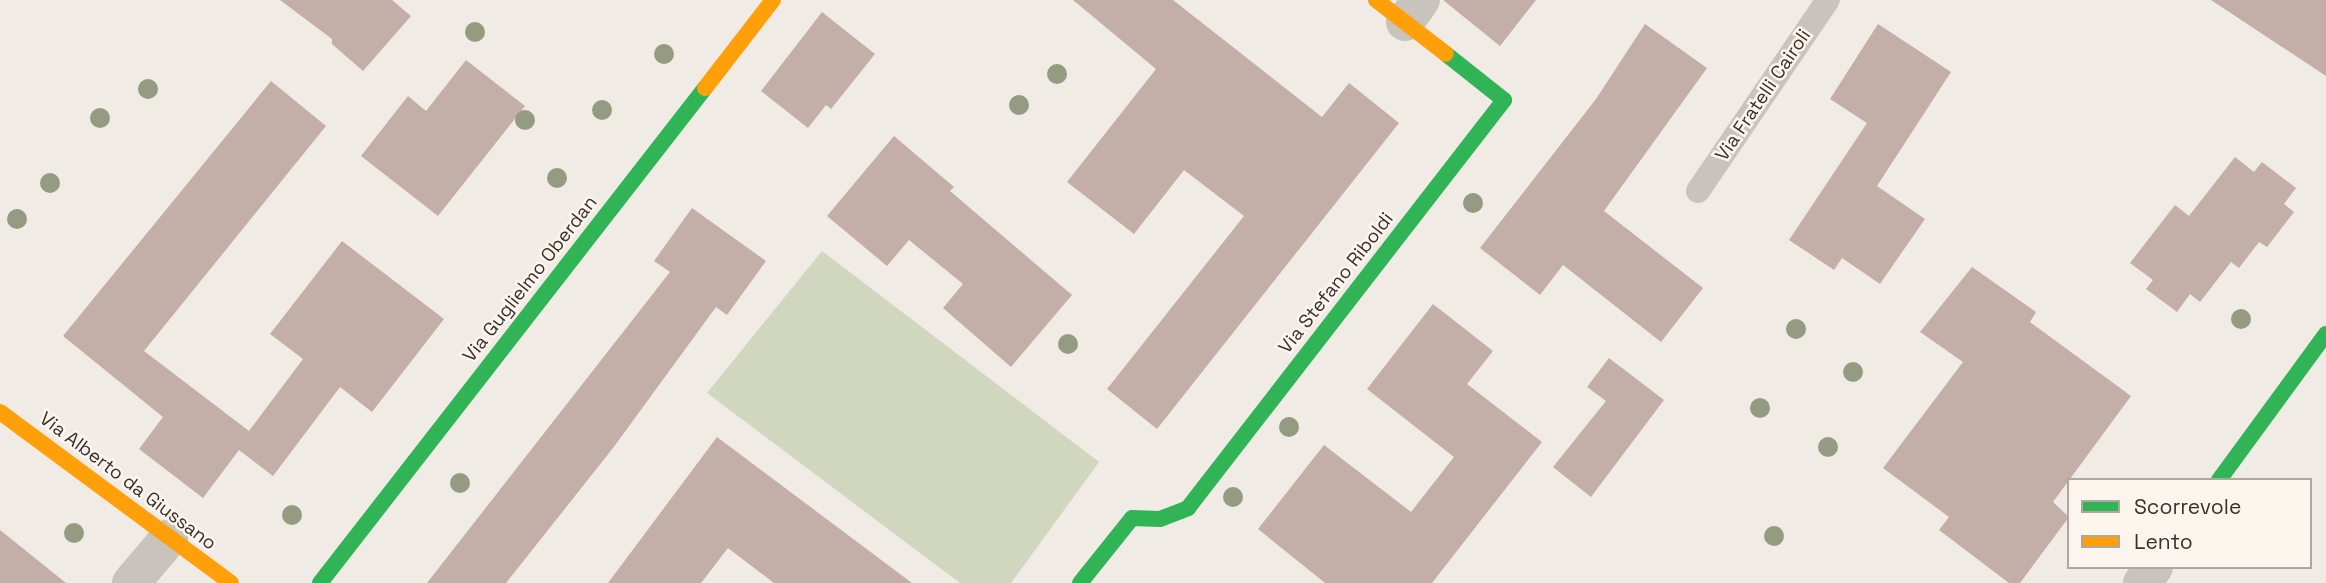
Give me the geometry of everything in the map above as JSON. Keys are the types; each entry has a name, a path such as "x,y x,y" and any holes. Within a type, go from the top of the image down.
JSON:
{"street":[{"name":"Via Guglielmo Oberdan","path":"320,583 774,0"},
{"name":"Via Stefano Riboldi","path":"1080,583 1132,518 1160,519 1188,508 1504,100 1401,7"},
{"path":"2219,478 2326,334"},
{"name":"Via Alberto da Giussano","path":"0,412 231,583"},
{"path":"131,583 169,538"}],"lane":[{"name":"Via Fratelli Cairoli","path":"1698,191 1828,0"}],"green space":[{"path":"822,251 1099,462 1011,583 960,583 707,393"}],"building":[{"path":"280,0 392,0 411,16 363,71 332,44 332,39"},
{"path":"1073,0 1173,0 1322,117 1349,83 1399,123 1157,429 1107,389 1244,216 1184,170 1134,234 1067,182 1156,69"},
{"path":"1443,0 1536,0 1500,46"},
{"path":"2211,0 2326,0 2326,76"},
{"path":"822,12 875,54 831,109 826,105 808,128 761,91"},
{"path":"1645,24 1707,68 1604,211 1703,288 1661,342 1563,265 1540,295 1480,248 1596,99"},
{"path":"1878,24 1951,72 1877,186 1925,219 1880,284 1842,258 1834,270 1789,240 1867,123 1830,99"},
{"path":"466,60 525,106 438,216 361,156 408,96 426,111"},
{"path":"271,81 326,126 144,351 249,431 303,359 270,334 342,241 444,319 372,412 340,387 273,476 239,450 203,498 139,449 163,417 63,336"},
{"path":"894,136 954,187 950,191 1072,295 1011,367 943,308 963,284 909,240 887,266 827,216"},
{"path":"2235,157 2254,172 2262,162 2296,188 2284,204 2294,212 2267,247 2259,242 2239,268 2231,262 2200,302 2190,294 2177,312 2146,289 2153,280 2130,263 2175,205 2189,216"},
{"path":"692,208 766,261 727,315 716,307 613,448 506,583 427,583 670,272 654,261"},
{"path":"1972,267 2036,312 2030,322 2131,396 2071,478 2067,478 2067,483 2053,502 2067,515 2067,520 2020,583 2009,583 1939,530 1949,517 1883,468 1963,362 1920,332"},
{"path":"1433,304 1493,351 1467,384 1542,442 1432,583 1325,583 1258,529 1324,445 1411,512 1454,457 1367,389"},
{"path":"1609,358 1664,400 1591,497 1553,467 1606,401 1587,387"},
{"path":"717,437 912,583 774,583 728,548 701,583 608,583"},
{"path":"0,530 66,583 0,583"}],"traffic: fast":[{"path":"1080,583 1132,518 1160,519 1188,508 1504,100 1446,54"},
{"path":"320,583 705,88"},
{"path":"2220,478 2326,334"}],"traffic: slow":[{"path":"705,88 773,0"},
{"path":"1376,0 1446,54"},
{"path":"0,412 231,583"}]}
